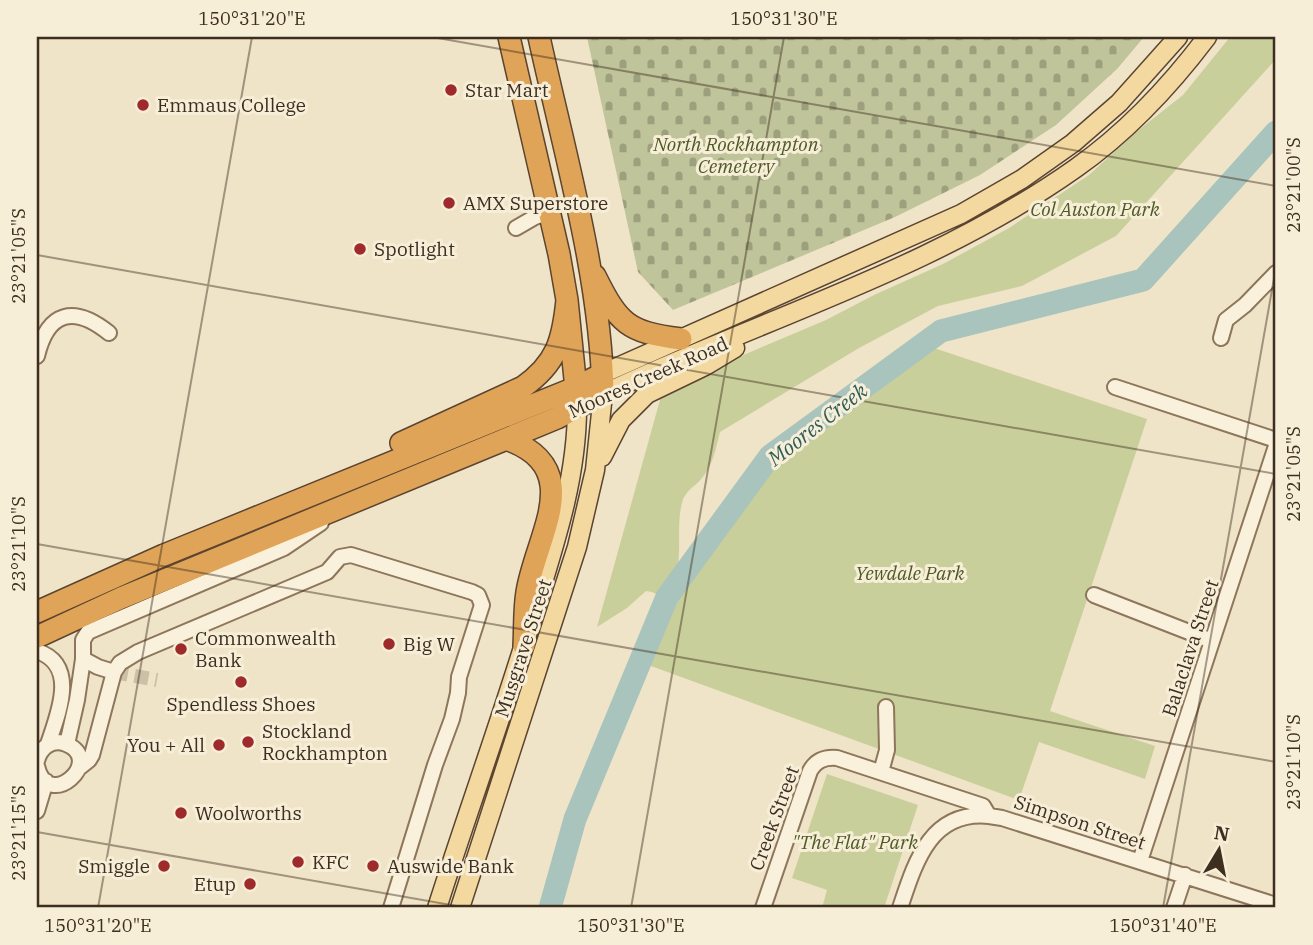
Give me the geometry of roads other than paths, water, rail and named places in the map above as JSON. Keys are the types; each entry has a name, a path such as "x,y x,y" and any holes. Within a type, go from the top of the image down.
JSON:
{"highway":[{"path":"509,37 550,212 567,300 577,397"},
{"path":"539,37 588,261 602,384"},
{"path":"588,261 605,295 627,325 647,334 681,339"},
{"path":"198,542 372,455 523,387 547,366 557,349 563,333 567,300"},
{"name":"Moores Creek Road","path":"37,637 121,598 506,439 602,384"},
{"name":"Moores Creek Road","path":"37,612 198,542 577,397"},
{"path":"506,439 529,449 545,467 552,486 552,507 527,592 524,646"}],"main road":[{"name":"Moores Creek Road","path":"602,384 681,339 961,214 1023,179 1119,103 1178,37"},
{"name":"Moores Creek Road","path":"602,384 784,318 958,240 998,218 1078,167 1125,128 1167,87 1208,37"},
{"path":"596,470 621,420 647,394 705,366 784,318"},
{"name":"Musgrave Street","path":"460,908 557,614 586,512 596,470 602,384"},
{"name":"Musgrave Street","path":"437,908 509,697 567,503 576,439 577,397"}],"street":[{"path":"516,228 550,212"},
{"path":"1221,338 1226,320 1276,273"},
{"path":"37,356 43,334 50,324 62,318 94,320 109,333"},
{"path":"1115,387 1276,440"},
{"name":"Balaclava Street","path":"1140,862 1212,641 1272,477 1276,446"},
{"path":"79,768 71,748 83,640 88,632 284,548 348,505"},
{"path":"37,811 40,776 60,785 66,783 92,755 114,672 128,657 327,572 335,560 345,555 440,581 478,595 482,605 459,677 452,719 391,908"},
{"path":"1094,595 1212,641"},
{"path":"37,650 50,656 57,666 62,689 60,707 48,744 37,759"},
{"path":"83,659 114,672"},
{"path":"881,772 887,750 886,707"},
{"path":"48,744 60,742 71,748 83,748 97,732"},
{"name":"Simpson Street","path":"837,758 983,806 989,816 1276,905"},
{"name":"Creek Street","path":"763,908 810,771 820,760 837,758"},
{"path":"900,908 925,844 936,833 962,818 976,814 989,816"},
{"path":"1174,908 1185,875"}],"waterway":[{"name":"Moores Creek","path":"550,908 575,819 667,597 770,456 941,331 1143,280 1276,132"}],"tunnel":[{"path":"114,672 157,680"}],"place":[{"name":"Star Mart","path":"451,90"},
{"name":"Emmaus College","path":"143,105"},
{"name":"AMX Superstore","path":"449,203"},
{"name":"Spotlight","path":"360,249"},
{"name":"Big W","path":"389,644"},
{"name":"Commonwealth Bank","path":"181,649"},
{"name":"Spendless Shoes","path":"241,682"},
{"name":"Stockland Rockhampton","path":"248,742"},
{"name":"You + All","path":"219,745"},
{"name":"Woolworths","path":"181,813"},
{"name":"KFC","path":"298,862"},
{"name":"Smiggle","path":"164,866"},
{"name":"Auswide Bank","path":"373,866"},
{"name":"Etup","path":"250,884"}],"park label":[{"name":"North Rockhampton Cemetery","path":"736,155"},
{"name":"Col Auston Park","path":"1095,209"},
{"name":"Yewdale Park","path":"910,573"},
{"name":"\"The Flat\" Park","path":"855,842"}]}
